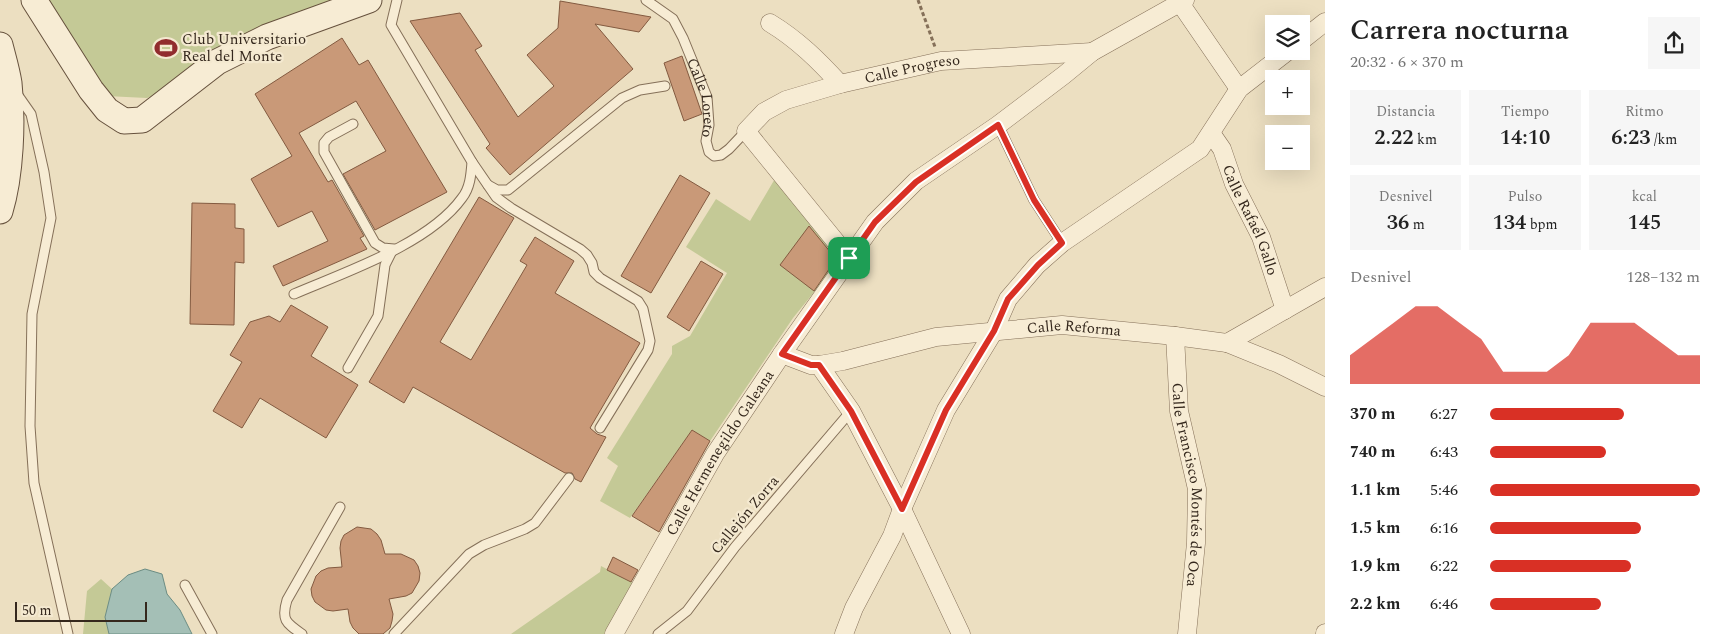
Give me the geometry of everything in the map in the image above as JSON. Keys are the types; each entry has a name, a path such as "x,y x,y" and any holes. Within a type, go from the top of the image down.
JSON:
{"main road":[{"path":"34,0 91,90 107,110 124,121 142,120 217,62 267,37 368,0"},
{"path":"0,45 9,83 11,134 4,198 0,211"}],"street":[{"path":"1183,1 1239,89"},
{"name":"Calle Hermenegildo Galeana","path":"614,634 715,454 782,354 875,222 916,182 998,125 1092,52 1183,1"},
{"path":"1310,34 1325,22"},
{"path":"770,24 785,32 812,54 840,84"},
{"name":"Calle Progreso","path":"746,131 764,112 786,100 840,84 941,62 1092,52"},
{"path":"844,634 854,608 892,536 946,410 994,331 1008,299 1038,265 1062,243 1200,149 1239,89 1276,60"},
{"path":"746,131 849,258"},
{"name":"Calle Rafaél Gallo","path":"1211,133 1222,149 1234,184 1261,237 1285,310"},
{"path":"1228,344 1285,310 1322,291"},
{"name":"Calle Reforma","path":"782,354 811,365 819,365 843,361 936,337 1062,325 1175,336 1228,344 1279,364 1325,387"},
{"name":"Calle Francisco Montés de Oca","path":"1175,336 1179,410 1197,489 1196,544 1187,634"},
{"path":"819,365 851,411 902,509 961,634"}],"lane":[{"path":"397,0 391,24 472,162 496,197 510,208 587,255 592,263 594,272 600,278 638,301 643,309 650,341 648,350 600,428"},
{"name":"Calle Loreto","path":"646,0 672,19 683,38 707,97 709,125 706,140 709,152 714,156 720,155 746,131"},
{"path":"9,83 30,114 44,172 51,218 32,314 30,426 34,483 68,634"},
{"path":"486,183 497,190 508,190 622,98 640,90 665,86"},
{"path":"353,124 329,137 324,143 324,152 375,243 383,248 394,249"},
{"path":"998,125 1034,200 1062,243"},
{"path":"294,294 394,249 424,233 451,211 463,197 470,181 472,162"},
{"path":"348,368 378,316 385,265 394,249"},
{"name":"Callejón Zorra","path":"658,634 687,611 735,548 851,411"},
{"path":"394,634 469,554 484,545 525,529 535,523 569,478"},
{"path":"302,634 289,625 283,612 287,600 340,507"},
{"path":"184,585 212,634"}],"path":[{"path":"918,0 941,62"}],"green space":[{"name":"Club Universitario Real del Monte","path":"44,0 364,0 147,98 106,96"},
{"path":"776,177 841,259 793,318 710,441 692,430 630,518 600,501 618,466 607,458 672,354 672,346 690,336 727,273 686,247 716,199 750,221"},
{"path":"601,566 634,583 604,634 511,634 600,572"},
{"path":"101,579 112,589 105,617 109,634 83,634 87,591"}],"water":[{"path":"145,569 162,574 167,594 180,610 192,634 109,634 105,617 112,589 128,575"}],"building":[{"path":"560,1 651,17 639,32 595,24 633,69 510,175 486,148 490,144 410,21 460,13 482,46 475,50 518,117 554,86 527,55 558,28"},
{"path":"342,38 359,65 368,60 447,192 375,230 343,174 386,151 356,101 299,133 328,182 332,180 364,236 360,238 367,249 283,286 273,266 328,241 312,211 278,227 251,179 292,156 255,94"},
{"path":"682,56 702,114 684,121 664,63"},
{"path":"680,175 710,193 651,293 621,276"},
{"path":"479,197 514,218 440,342 471,360 527,265 520,261 535,237 574,261 555,293 640,343 590,428 597,434 606,437 581,482 575,479 572,473 565,473 413,387 404,403 369,382"},
{"path":"192,203 235,204 235,228 244,229 244,263 235,262 234,325 190,324"},
{"path":"809,226 836,259 814,291 780,265"},
{"path":"701,261 723,274 689,331 667,317"},
{"path":"291,305 328,327 311,356 358,385 326,438 260,398 242,428 213,411 242,362 230,355 250,322 269,316 280,322"},
{"path":"692,430 710,441 659,532 632,516"},
{"path":"357,527 371,529 377,534 385,554 401,554 414,560 420,573 419,581 412,593 389,599 393,614 392,621 390,628 383,634 359,634 350,622 348,609 326,610 315,602 312,596 311,589 316,576 321,571 328,568 342,567 341,541 344,535"},
{"path":"613,557 638,570 631,582 607,570"}],"place":[{"name":"Club Universitario Real del Monte","path":"166,48"}],"route":[{"path":"998,125 1034,200 1062,243 1038,265 1008,299 994,331 946,410 902,509 851,411 819,365 811,365 782,354 849,258 875,222 916,182 998,125"}]}
